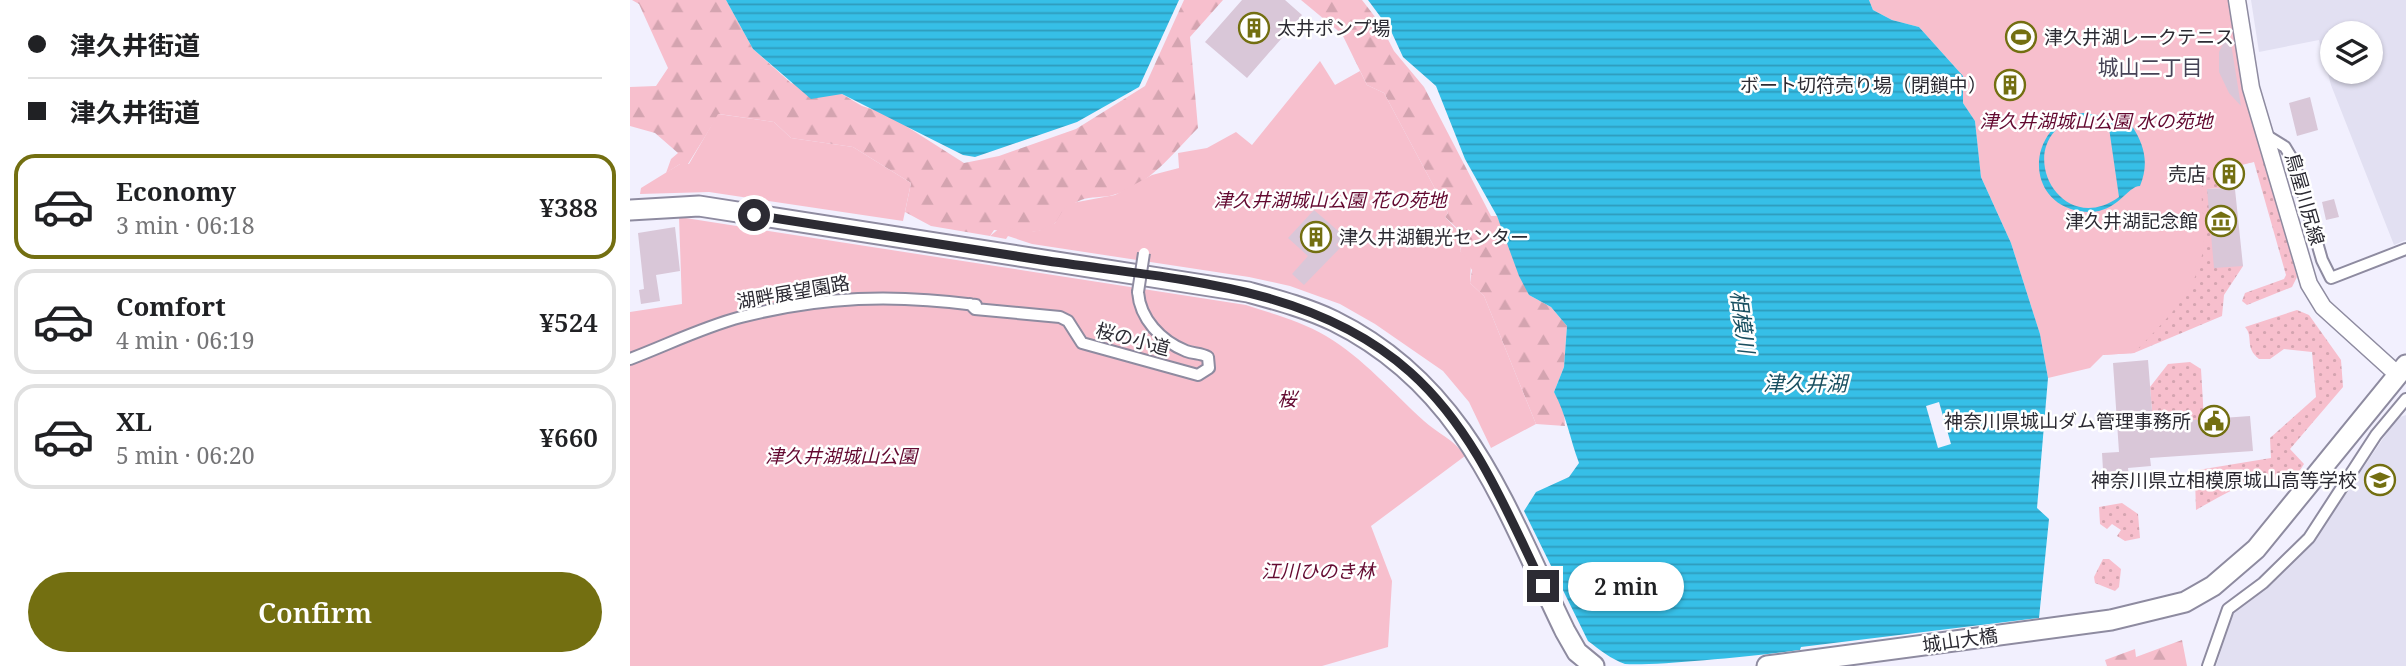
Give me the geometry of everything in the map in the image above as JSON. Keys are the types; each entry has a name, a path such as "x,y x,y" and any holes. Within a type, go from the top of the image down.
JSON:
{"highway":[{"path":"630,210 699,206 1221,287 1248,292 1333,320 1365,338 1411,372 1465,432 1565,631 1577,652 1594,666"},
{"name":"城山大橋","path":"1767,666 2111,620 2185,602 2234,570 2265,540 2402,370"}],"main road":[{"name":"鳥屋川尻線","path":"2237,0 2248,72 2305,274 2317,299 2402,370"}],"street":[{"path":"2264,134 2285,147 2294,162 2322,260 2331,278 2406,248"},
{"name":"桜の小道","path":"1068,321 1082,343 1198,375 1209,368 1208,357 1172,344 1156,331 1139,305 1138,292 1145,249"},
{"name":"湖畔展望園路","path":"630,359 740,317 824,301 912,296 970,304 975,309 1051,316 1068,321"},
{"path":"2208,666 2228,610 2263,583 2309,538 2376,435 2406,399"}],"shaded area":[{"path":"2251,0 2406,0 2406,240 2394,245 2331,84 2383,84 2383,21 2320,21 2320,44 2319,40 2259,52"},
{"name":"神奈川県立相模原城山高等学校","path":"2406,415 2406,666 2216,666 2233,613 2277,579 2312,543 2397,418"}],"green space":[{"path":"632,0 726,0 753,49 791,83 842,94 862,106 887,114 964,163 999,156 1076,129 1145,86 1184,0 1223,0 1190,37 1198,128 1170,158 1126,191 1077,202 1044,230 994,230 990,236 931,226 905,212 911,183 853,147 791,138 774,122 719,114 688,164 680,164 666,173 671,159 678,153 655,133 630,126 630,87 656,86 668,68 639,4"},
{"path":"1301,0 1362,0 1379,22 1394,51 1424,87 1491,216 1497,216 1529,295 1551,307 1567,326 1564,367 1554,392 1564,409 1565,426 1536,424 1484,296 1470,283 1472,270 1460,251 1463,242 1459,230 1445,217 1448,213 1384,93 1367,85 1342,34"},
{"name":"津久井湖城山公園 水の苑地","path":"1869,0 2232,0 2263,155 2257,161 2204,175 2204,235 2198,270 2191,286 2171,314 2134,353 2103,355 2090,368 2048,378 2040,334 2011,243 1981,177 1975,121 1963,103 1963,76 1919,27 1892,20 1873,10"},
{"name":"津久井湖城山公園 花の苑地","path":"1320,61 1335,85 1360,71 1367,85 1384,93 1448,213 1445,217 1463,236 1460,251 1471,263 1470,283 1484,296 1536,424 1491,448 1469,402 1443,371 1375,324 1340,304 1290,286 1249,277 1032,244 1008,236 1006,239 990,236 1001,227 1031,232 1041,230 1055,223 1065,207 1072,203 1115,195 1152,175 1179,168 1178,153 1207,148 1236,132 1252,145"},
{"path":"718,114 774,122 791,138 853,147 911,183 903,221 709,192 640,194 641,188 680,164 689,164"},
{"path":"2260,139 2297,277 2292,287 2247,305 2242,301 2245,293 2284,279 2286,275 2254,162 2243,164"},
{"path":"2234,166 2236,187 2207,189 2243,266 2224,295 2222,316 2134,353 2102,355 2159,183"},
{"name":"津久井湖城山公園","path":"679,217 1246,305 1297,322 1326,336 1365,365 1465,456 1371,526 1392,581 1388,647 1322,666 630,666 630,312 682,304"},
{"path":"2297,310 2309,315 2341,360 2343,387 2290,449 2304,464 2293,477 2287,480 2248,483 2196,510 2195,479 2198,470 2271,458 2270,438 2316,397 2312,352 2284,349 2270,359 2259,359 2250,346 2245,327"},
{"path":"2190,362 2201,369 2204,420 2153,423 2150,387 2168,364"},
{"path":"2122,503 2138,514 2140,538 2125,541 2117,536 2121,530 2112,524 2107,529 2100,524 2099,507"},
{"path":"2103,559 2109,559 2121,569 2119,587 2115,591 2095,583 2094,577"},
{"path":"2182,640 2187,666 2107,666 2105,660 2135,649 2136,657"}],"water":[{"path":"726,0 1179,0 1139,87 1077,122 975,157 963,155 842,94 811,99 753,49"},
{"name":"津久井湖","path":"1368,0 1869,0 1873,10 1892,20 1919,27 1963,76 1963,103 1975,121 1981,177 2011,243 2040,334 2048,378 2037,508 2049,519 2039,618 1801,647 1800,650 1661,663 1625,664 1588,641 1524,511 1536,492 1569,477 1579,463 1554,392 1564,367 1567,326 1551,307 1529,295 1519,276 1497,216 1465,159 1436,86 1403,57 1391,31"},
{"path":"2083,113 2132,126 2144,155 2140,186 2111,206 2092,212 2079,211 2061,204 2048,193 2041,178 2039,162 2042,146 2051,132 2064,120","holes":["2089,116 2108,121 2119,197 2095,207 2075,206 2058,195 2048,178 2044,158 2049,139 2063,124"]}],"pier":[{"path":"1939,402 1951,444 1938,448 1926,406"}],"building":[{"name":"太井ポンプ場","path":"1242,0 1285,0 1302,15 1247,78 1205,42"},
{"path":"2229,31 2241,106 2229,93 2219,72 2219,52"},
{"path":"2310,97 2318,130 2297,136 2289,103"},
{"path":"2233,170 2243,266 2214,268 2207,189 2225,188 2223,171"},
{"path":"2334,199 2339,217 2326,220 2322,202"},
{"name":"津久井湖観光センター","path":"1314,210 1344,236 1336,245 1340,248 1304,285 1292,274 1308,256 1288,238"},
{"path":"675,227 680,271 656,275 660,301 641,304 639,290 644,289 638,233"},
{"name":"神奈川県城山ダム管理事務所","path":"2148,360 2153,423 2250,416 2253,451 2150,458 2151,466 2128,468 2130,484 2104,486 2102,453 2119,452 2113,363"}],"place":[{"name":"太井ポンプ場","path":"1254,28"},
{"name":"津久井湖レークテニス","path":"2021,37"},
{"name":"ボート切符売り場（閉鎖中）","path":"2010,85"},
{"name":"売店","path":"2229,174"},
{"name":"津久井湖記念館","path":"2221,221"},
{"name":"津久井湖観光センター","path":"1316,237"},
{"name":"神奈川県城山ダム管理事務所","path":"2214,421"},
{"name":"神奈川県立相模原城山高等学校","path":"2380,480"}],"district":[{"name":"城山二丁目","path":"2150,68"}],"route":[{"path":"754,215 1248,292 1333,320 1365,338 1411,372 1465,432 1543,586"}],"water label":[{"name":"相模川","path":"1742,322"}],"park label":[{"name":"桜","path":"1287,399"},
{"name":"江川ひのき林","path":"1318,571"}]}
